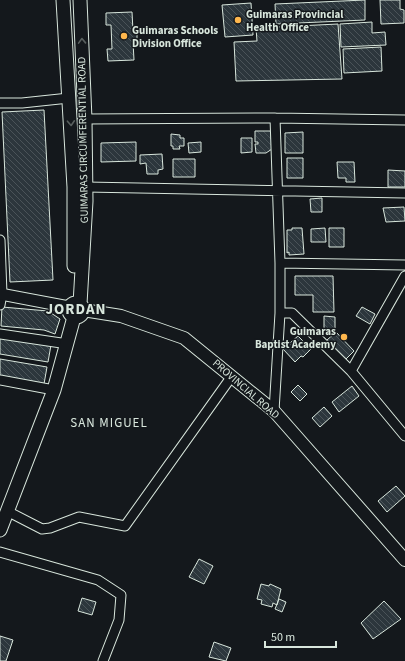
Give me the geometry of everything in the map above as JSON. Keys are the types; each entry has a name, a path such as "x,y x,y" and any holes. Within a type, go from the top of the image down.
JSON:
{"main road":[{"name":"GUIMARAS CIRCUMFERENTIAL ROAD","path":"63,0 74,187 76,308"},
{"name":"GUIMARAS CIRCUMFERENTIAL ROAD","path":"0,530 54,390 68,344 76,308 86,187 80,0"},
{"path":"64,24 81,24"},
{"name":"PROVINCIAL ROAD","path":"76,308 121,316 184,338 274,411 405,560"}],"street":[{"path":"0,103 22,103 69,98"},
{"path":"274,411 280,313 280,263 275,118"},
{"path":"85,119 275,118 405,120"},
{"path":"86,187 405,192"},
{"path":"0,240 1,298"},
{"path":"280,263 405,265"},
{"path":"351,371 405,276"},
{"name":"PROVINCIAL ROAD","path":"1,298 76,308"},
{"path":"280,313 292,313 351,371 405,436"},
{"path":"0,334 68,344"},
{"path":"7,511 42,529 50,528 79,517 125,526 232,376"},
{"path":"0,380 54,390"},
{"path":"0,552 98,580 121,595 119,620 103,661"}],"building":[{"path":"365,0 365,20 276,24 275,4"},
{"path":"380,0 400,0 400,9 404,10 404,23 381,24"},
{"name":"Guimaras Provincial Health Office","path":"251,3 253,35 225,37 222,5"},
{"name":"Guimaras Schools Division Office","path":"132,12 133,31 137,31 137,42 133,42 134,60 108,61 107,49 112,49 111,25 106,25 106,13"},
{"path":"372,22 372,33 385,32 386,45 341,47 340,24"},
{"path":"338,24 342,79 236,81 234,42 257,41 256,28"},
{"path":"381,47 382,71 344,73 343,49"},
{"path":"44,110 53,280 10,282 2,112"},
{"path":"255,131 271,131 272,149 266,153 256,153 255,144 258,144 258,142 255,142"},
{"path":"303,132 303,153 285,153 285,133"},
{"path":"171,134 180,135 180,138 184,138 184,146 179,146 180,149 173,149 173,146 171,146"},
{"path":"241,138 252,138 252,152 241,153"},
{"path":"136,142 136,161 101,162 101,143"},
{"path":"201,142 201,152 189,153 188,143"},
{"path":"162,154 163,169 158,170 158,174 147,174 146,163 140,164 140,155"},
{"path":"287,158 303,158 303,178 287,178"},
{"path":"173,159 195,159 195,177 173,177"},
{"path":"337,162 354,162 355,182 346,182 346,178 338,178"},
{"path":"388,170 405,171 405,187 388,187"},
{"path":"322,198 322,212 311,212 310,199"},
{"path":"404,207 405,221 386,222 383,208"},
{"path":"292,228 302,228 304,254 289,255 289,252 287,253 287,230 292,230"},
{"path":"325,228 326,242 311,242 311,229"},
{"path":"329,228 344,228 344,247 329,247"},
{"path":"295,276 333,276 334,312 313,312 313,295 295,295"},
{"path":"2,307 48,311 60,319 55,334 44,330 1,326"},
{"path":"362,307 375,314 370,324 356,316"},
{"path":"324,316 335,317 335,331 324,331"},
{"path":"336,332 354,351 345,360 327,340"},
{"path":"298,336 311,349 295,362 283,349"},
{"path":"0,337 51,345 48,362 0,354"},
{"path":"0,359 47,367 44,384 0,376"},
{"path":"298,385 307,394 300,401 291,392"},
{"path":"352,386 359,396 339,412 332,402"},
{"path":"324,407 332,416 320,427 312,418"},
{"path":"396,486 405,496 387,512 378,501"},
{"path":"199,559 213,566 204,584 189,577"},
{"path":"261,584 269,586 270,584 281,589 277,605 273,603 272,607 261,604 262,600 257,599"},
{"path":"82,598 96,602 92,615 78,611"},
{"path":"279,599 286,602 282,612 275,609"},
{"path":"384,601 401,619 373,639 361,623"},
{"path":"0,636 13,640 6,661 0,661"},
{"path":"214,642 231,648 226,661 209,657"}],"place":[{"name":"Guimaras Provincial Health Office","path":"238,20"},
{"name":"Guimaras Schools Division Office","path":"124,36"},
{"name":"Guimaras Baptist Academy","path":"344,337"}],"district":[{"name":"JORDAN","path":"76,309"},
{"name":"SAN MIGUEL","path":"109,423"}]}
